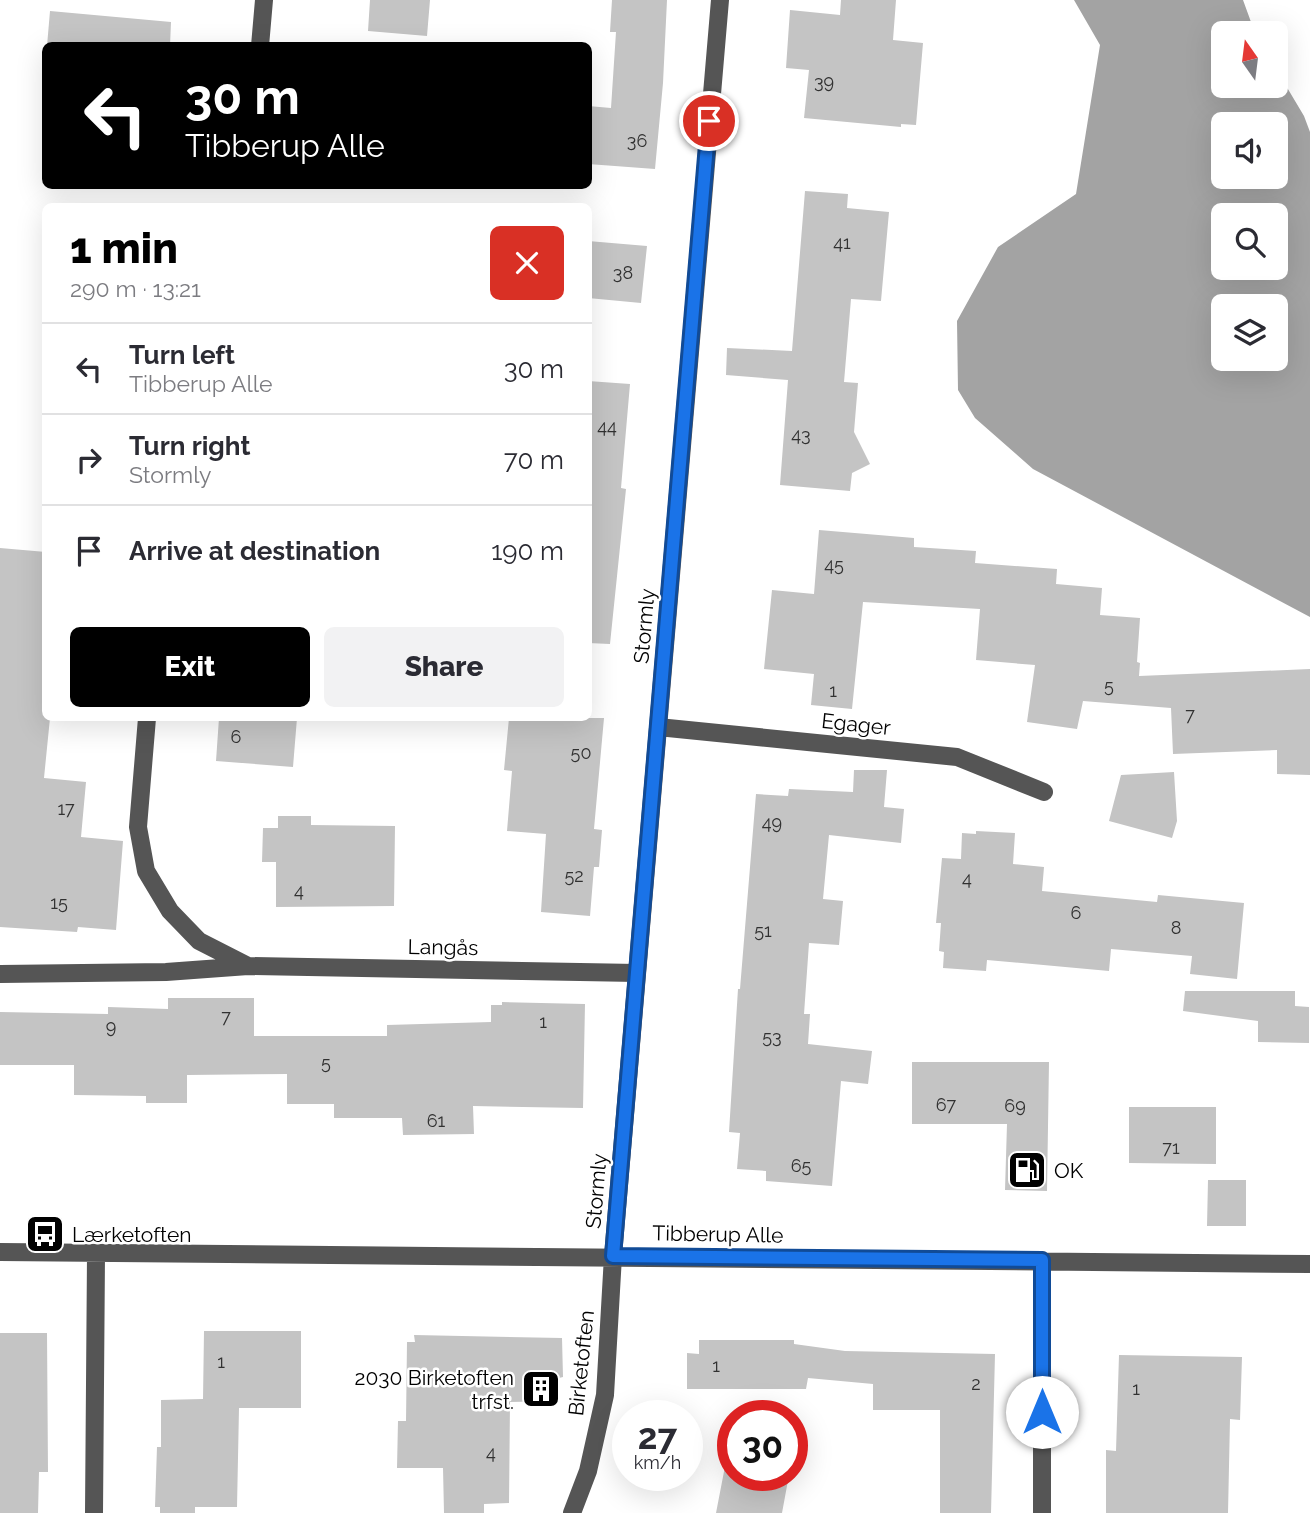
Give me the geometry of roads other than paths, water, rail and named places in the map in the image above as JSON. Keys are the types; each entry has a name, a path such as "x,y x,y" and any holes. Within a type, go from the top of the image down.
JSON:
{"street":[{"path":"260,42 264,0"},
{"name":"Stormly","path":"613,1256 720,0"},
{"name":"Langås","path":"147,721 138,827 146,870 170,911 199,941 248,966"},
{"name":"Egager","path":"658,727 957,757 1044,792"},
{"name":"Langås","path":"0,974 166,972 248,966 637,973"},
{"name":"Tibberup Alle","path":"0,1252 96,1255 613,1256 1310,1264"},
{"path":"94,1513 96,1255"},
{"name":"Birketoften","path":"572,1513 588,1471 605,1395 613,1256"},
{"path":"1042,1260 1042,1513"}],"place":[{"name":"OK","path":"1027,1170"},
{"name":"Lærketoften","path":"45,1234"},
{"name":"2030 Birketoften trfst.","path":"541,1389"}]}
